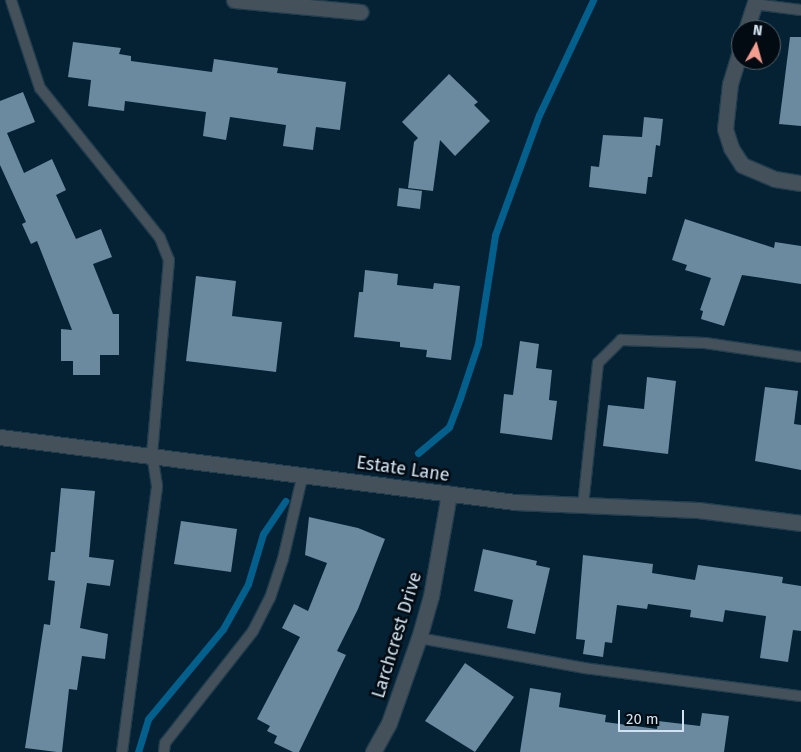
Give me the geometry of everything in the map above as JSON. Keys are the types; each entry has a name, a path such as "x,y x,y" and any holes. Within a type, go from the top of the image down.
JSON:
{"street":[{"path":"234,0 360,12"},
{"path":"749,20 755,2"},
{"path":"734,70 730,84 725,129 731,148 742,165 775,179 801,183"},
{"name":"Estate Lane","path":"0,437 152,454 449,494 583,506 690,509 801,524"},
{"name":"Larchcrest Drive","path":"373,752 389,723 432,596 449,494"}],"lane":[{"path":"11,0 40,88 160,238 169,260 152,454 157,487 122,752"},
{"path":"755,2 801,10"},
{"path":"583,506 598,363 621,340 705,344 801,357"},
{"path":"164,752 166,743 253,631 270,598 283,559 303,474"},
{"path":"419,638 584,668 801,696"}],"building":[{"path":"790,37 801,37 801,126 779,124"},
{"path":"73,42 121,48 119,54 131,56 131,61 212,72 214,59 278,68 277,73 346,82 340,130 316,127 313,150 283,146 286,125 230,117 226,140 203,136 206,112 125,101 124,111 88,106 91,80 68,77"},
{"path":"449,74 478,102 474,105 490,121 455,156 440,140 433,191 408,188 414,142 418,138 402,122"},
{"path":"23,92 35,122 7,133 24,173 52,159 66,190 56,195 76,239 101,229 112,257 93,264 113,314 119,314 119,355 100,355 100,375 73,375 73,361 61,361 61,329 72,330 37,241 31,244 22,224 26,222 0,165 0,101"},
{"path":"644,117 663,119 660,146 656,145 652,177 648,177 646,194 589,187 591,166 599,167 603,135 642,137"},
{"path":"399,188 422,191 420,209 397,206"},
{"path":"685,219 774,248 775,242 801,246 801,284 742,275 724,326 701,319 703,311 700,310 711,278 685,270 687,265 672,260"},
{"path":"365,270 398,274 397,285 433,289 434,283 460,286 451,360 426,357 427,350 400,347 400,342 354,337 359,292 363,292"},
{"path":"196,276 236,281 232,316 282,322 276,372 186,361"},
{"path":"520,341 539,344 536,368 552,370 549,400 557,401 552,440 500,433 504,394 513,395"},
{"path":"647,377 676,381 668,454 603,446 608,405 644,409"},
{"path":"765,387 798,391 794,424 801,425 801,470 755,461"},
{"path":"61,488 95,491 89,557 114,560 110,586 87,583 80,628 108,634 105,659 82,656 77,690 69,689 62,752 57,752 25,748 44,624 50,625 55,581 48,580 51,552 55,552"},
{"path":"309,517 358,528 385,539 358,609 337,651 346,655 299,752 293,752 274,743 277,736 267,731 270,726 257,719 300,637 282,628 294,604 308,611 327,563 305,555"},
{"path":"181,521 237,529 231,572 174,564"},
{"path":"483,549 537,561 536,565 550,568 535,634 507,628 513,600 474,591"},
{"path":"583,555 653,564 652,573 695,580 698,565 783,577 782,583 801,586 801,631 793,630 788,662 760,658 766,616 725,610 723,622 690,617 691,610 648,604 647,609 617,605 612,643 605,642 603,657 583,654 585,640 576,639"},
{"path":"465,663 514,697 475,752 425,721"},
{"path":"530,688 561,693 559,707 606,715 605,722 657,729 658,721 700,726 702,713 729,716 724,752 520,752"}],"waterway":[{"path":"418,453 449,427 478,344 495,235 539,115 593,0"},
{"path":"138,752 148,719 223,629 248,584 263,534 285,501"}]}
